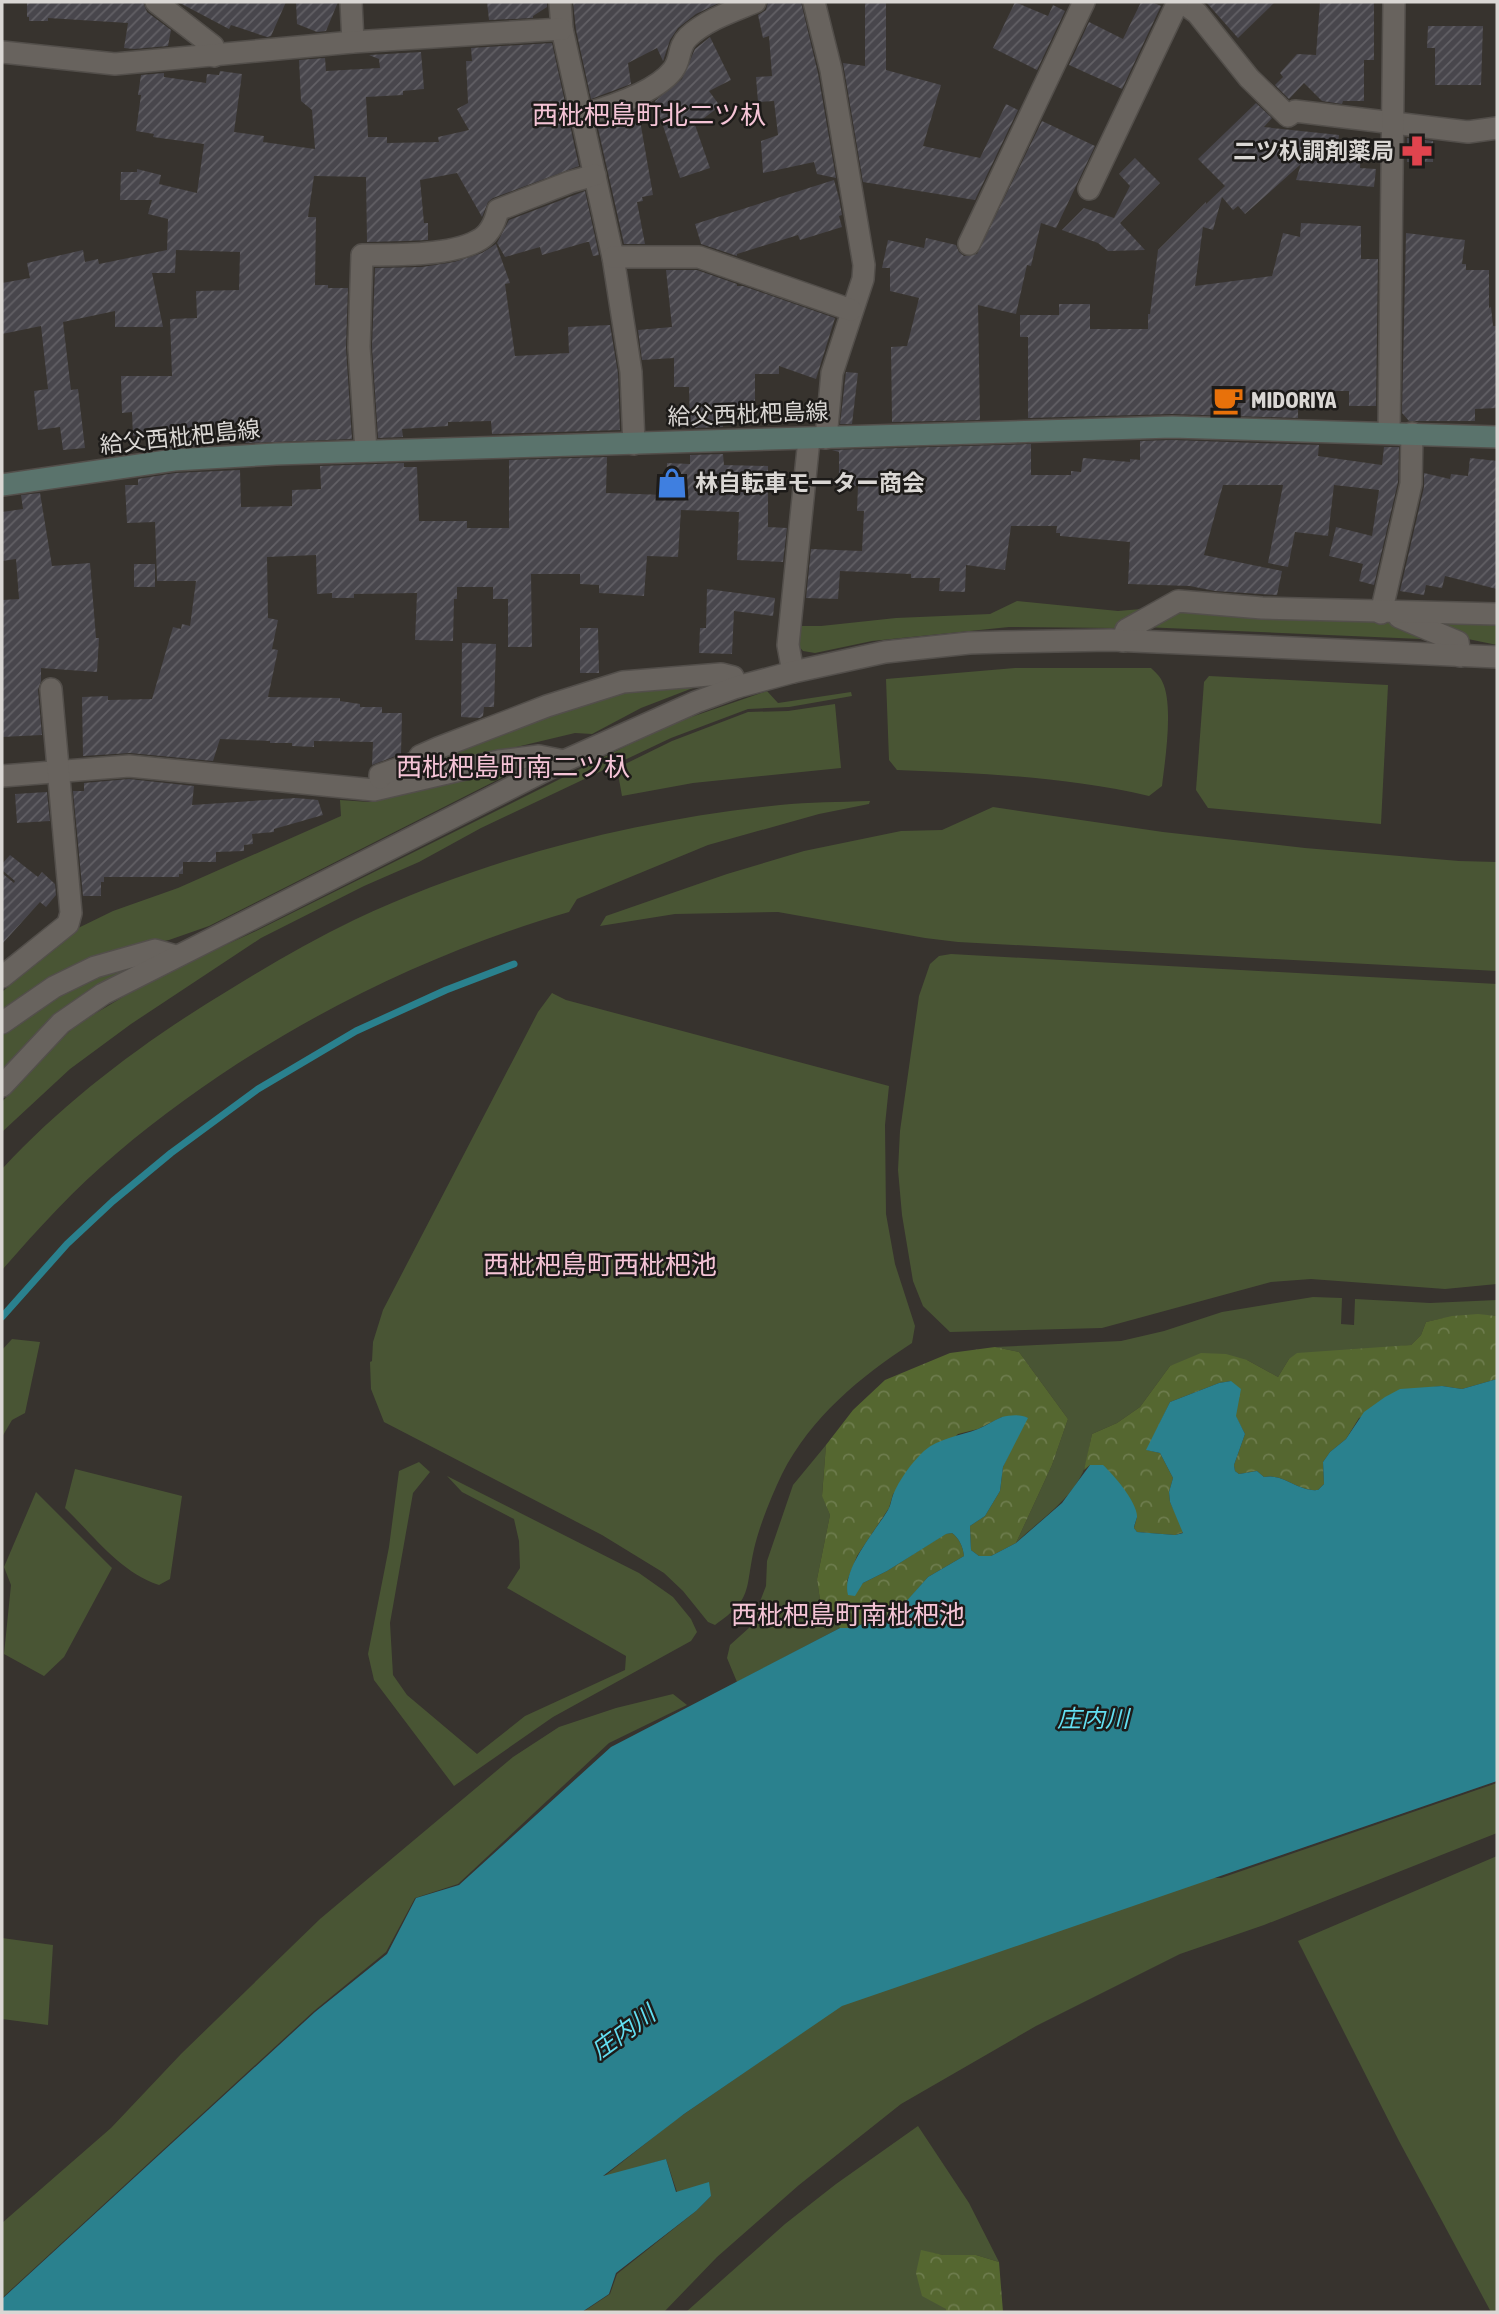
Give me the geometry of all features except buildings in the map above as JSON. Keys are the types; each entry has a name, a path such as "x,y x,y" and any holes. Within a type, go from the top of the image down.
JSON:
{"main road":[{"name":"給父西枇杷島線","path":"2,485 174,460 366,451 1172,427 1497,437"}],"street":[{"path":"156,2 213,46 214,56"},
{"path":"351,2 353,42"},
{"path":"559,2 562,29 612,257 631,372 634,444"},
{"path":"582,115 617,105 648,89 671,73 677,64 680,46 691,34 755,2"},
{"path":"793,672 788,645 818,438 832,373 863,279 864,265 831,70 814,2"},
{"path":"969,244 1084,2"},
{"path":"1089,189 1180,2 1197,13 1250,78 1288,116 1295,111 1468,132 1497,128"},
{"path":"1389,432 1394,2"},
{"path":"2,52 115,64 353,42 562,29"},
{"path":"366,451 359,347 362,255 414,255 477,241 489,232 498,210 570,181 595,175"},
{"path":"612,257 699,257 851,310"},
{"path":"1389,613 1410,484 1412,433"},
{"path":"1123,641 1126,630 1178,601 1262,608 1497,614"},
{"path":"1389,613 1458,642 1460,656"},
{"path":"2,1086 61,1023 81,1007 176,956 564,761 696,702 737,687 885,652 957,644 1123,641 1497,657"},
{"path":"381,788 380,775 417,762 421,755 547,706 623,682 721,674 733,677 737,687"},
{"path":"2,977 68,924 71,913 51,689"},
{"path":"2,776 129,766 374,790 499,761 539,756 564,761"},
{"path":"2,1023 54,988 95,967 155,950 176,956"}],"green space":[{"path":"1017,601 1118,611 1153,608 1115,628 1009,627 872,641 815,653 803,651 796,643 796,626 990,614"},
{"path":"1181,607 1387,616 1444,640 1143,627"},
{"path":"1411,618 1497,618 1497,645 1468,639"},
{"path":"1015,668 1151,668 1159,676 1166,691 1168,732 1162,786 1149,796 1055,780 897,770 889,760 886,679"},
{"path":"1209,676 1388,685 1381,824 1208,808 1196,790 1204,682"},
{"path":"711,681 641,708 592,734 575,733 394,776 423,757 637,685"},
{"path":"767,691 778,703 851,692 852,696 789,707 748,709 671,738 481,828 419,862 364,886 261,938 131,1024 70,1069 2,1132 2,1102 32,1068 76,1025 158,976 256,931 668,725"},
{"path":"835,704 841,768 693,783 622,796 617,768 672,741 748,712 788,711"},
{"path":"525,766 209,926 169,940 126,949 2,1012 2,992 72,931 113,911 178,888 341,816 340,800 369,802"},
{"path":"870,801 869,804 819,814 708,845 577,899 569,912 448,954 330,1009 219,1076 167,1113 86,1180 2,1270 2,1169 81,1094 138,1050 198,1009 306,945 404,898 508,860 562,845 725,812 791,804"},
{"path":"993,807 1163,832 1305,848 1497,862 1497,971 958,942 778,912 675,914 600,926 606,916 727,874 804,851 901,831 942,830"},
{"path":"951,954 1497,984 1497,1284 1445,1289 1311,1279 1271,1282 1102,1328 950,1332 923,1306 913,1281 898,1170 900,1131 919,996 930,964 939,956"},
{"path":"126,965 129,968 94,987 58,1012 2,1070 2,1032 69,987"},
{"path":"552,993 566,1000 889,1086 885,1125 886,1214 895,1264 915,1326 912,1343 856,1384 807,1434 782,1474 763,1520 742,1600 715,1625 708,1622 683,1591 664,1573 602,1535 384,1422 371,1389 370,1362 373,1342 383,1310 538,1012"},
{"path":"1313,1297 1342,1298 1341,1324 1354,1325 1355,1299 1430,1303 1497,1300 1497,1316 1462,1316 1426,1322 1421,1335 1411,1345 1289,1359 1278,1377 1247,1360 1170,1366 1140,1407 1117,1423 1092,1434 1085,1468 1077,1483 1062,1502 1016,1543 1052,1465 1068,1419 1019,1352 995,1347 1121,1341 1164,1331 1222,1312"},
{"path":"1478,1314 1497,1316 1497,1379 1462,1389 1442,1386 1425,1388 1359,1418 1346,1439 1330,1452 1323,1462 1324,1484 1318,1490 1271,1476 1264,1477 1257,1471 1239,1474 1235,1471 1234,1465 1245,1434 1236,1417 1231,1381 1170,1402 1147,1450 1160,1453 1173,1478 1169,1492 1170,1502 1184,1532 1175,1535 1137,1532 1134,1528 1137,1517 1090,1465 1084,1470 1092,1434 1117,1423 1140,1407 1170,1366 1201,1353 1226,1354 1247,1360 1278,1377 1289,1359 1297,1353 1411,1345 1421,1335 1426,1322"},
{"path":"12,1339 40,1342 25,1413 12,1420 2,1437 2,1350"},
{"path":"995,1347 1019,1352 1068,1419 1052,1465 1016,1543 991,1556 979,1556 971,1550 970,1526 985,1516 1000,1491 1003,1467 1012,1447 1002,1417 978,1429 958,1434 893,1494 889,1508 857,1556 847,1581 857,1589 945,1534 952,1533 957,1537 964,1556 928,1577 894,1616 868,1621 854,1628 840,1628 821,1607 817,1579 830,1515 822,1496 826,1445 853,1410 885,1380 950,1353"},
{"path":"826,1445 822,1495 830,1515 817,1579 821,1607 840,1628 737,1682 727,1658 730,1645 750,1627 766,1586 767,1561 793,1485"},
{"path":"419,1462 430,1472 413,1493 390,1623 393,1675 407,1695 477,1754 525,1716 625,1670 626,1656 507,1588 520,1568 519,1541 514,1519 462,1492 447,1476 639,1573 673,1597 691,1619 697,1632 691,1641 553,1717 454,1786 374,1680 368,1654 389,1547 399,1471"},
{"path":"75,1469 182,1496 170,1579 159,1585 132,1572 108,1552 65,1508"},
{"path":"36,1492 112,1568 64,1657 44,1676 4,1654 11,1585 4,1567"},
{"path":"673,1694 687,1705 609,1743 458,1884 415,1898 386,1952 314,2011 2,2298 2,2223 111,2128 181,2054 320,1919 513,1757 559,1727 616,1708"},
{"path":"1497,1783 1497,1833 1264,1925 1180,1954 1036,2026 901,2104 799,2185 717,2257 664,2312 583,2312 610,2294 617,2274 711,2196 677,2192 666,2159 602,2178 674,2121 865,1989 1180,1877 1221,1878"},
{"path":"1497,1856 1497,2312 1491,2312 1399,2141 1298,1941"},
{"path":"2,1938 53,1945 48,2025 2,2019"},
{"path":"918,2126 969,2203 999,2262 976,2255 943,2255 921,2251 946,2312 686,2312 785,2224"},
{"path":"921,2250 943,2255 976,2255 999,2262 1003,2312 946,2312 946,2309 922,2296 916,2273"}],"water":[{"name":"庄内川","path":"1497,1379 1497,1781 842,2006 684,2114 603,2176 666,2159 676,2192 709,2182 711,2196 696,2211 616,2273 609,2294 582,2312 2,2312 2,2299 315,2012 387,1954 416,1898 459,1885 611,1747 840,1628 854,1628 868,1621 894,1615 928,1577 964,1556 957,1537 952,1533 946,1534 863,1583 855,1596 848,1595 847,1585 854,1562 888,1510 902,1477 930,1447 1002,1417 1015,1415 1028,1418 1003,1467 1000,1491 985,1516 970,1526 971,1550 979,1556 991,1556 1016,1543 1062,1503 1090,1465 1103,1465 1124,1489 1134,1504 1137,1517 1134,1528 1137,1532 1175,1535 1183,1533 1170,1502 1169,1492 1173,1478 1160,1453 1146,1450 1170,1402 1231,1381 1241,1389 1236,1416 1245,1434 1234,1465 1235,1471 1239,1474 1257,1471 1264,1477 1271,1476 1318,1490 1324,1484 1323,1462 1330,1452 1346,1439 1364,1412 1385,1397 1400,1389 1442,1386 1462,1389"}],"waterway":[{"path":"2,1317 67,1244 113,1201 171,1153 258,1089 356,1031 446,990 514,964"}],"place":[{"name":"二ツ杁調剤薬局","path":"1417,151"},
{"name":"MIDORIYA","path":"1228,400"},
{"name":"林自転車モーター商会","path":"672,483"}],"district":[{"name":"西枇杷島町北二ツ杁","path":"649,115"},
{"name":"西枇杷島町南二ツ杁","path":"513,767"},
{"name":"西枇杷島町西枇杷池","path":"600,1265"},
{"name":"西枇杷島町南枇杷池","path":"848,1615"}]}
